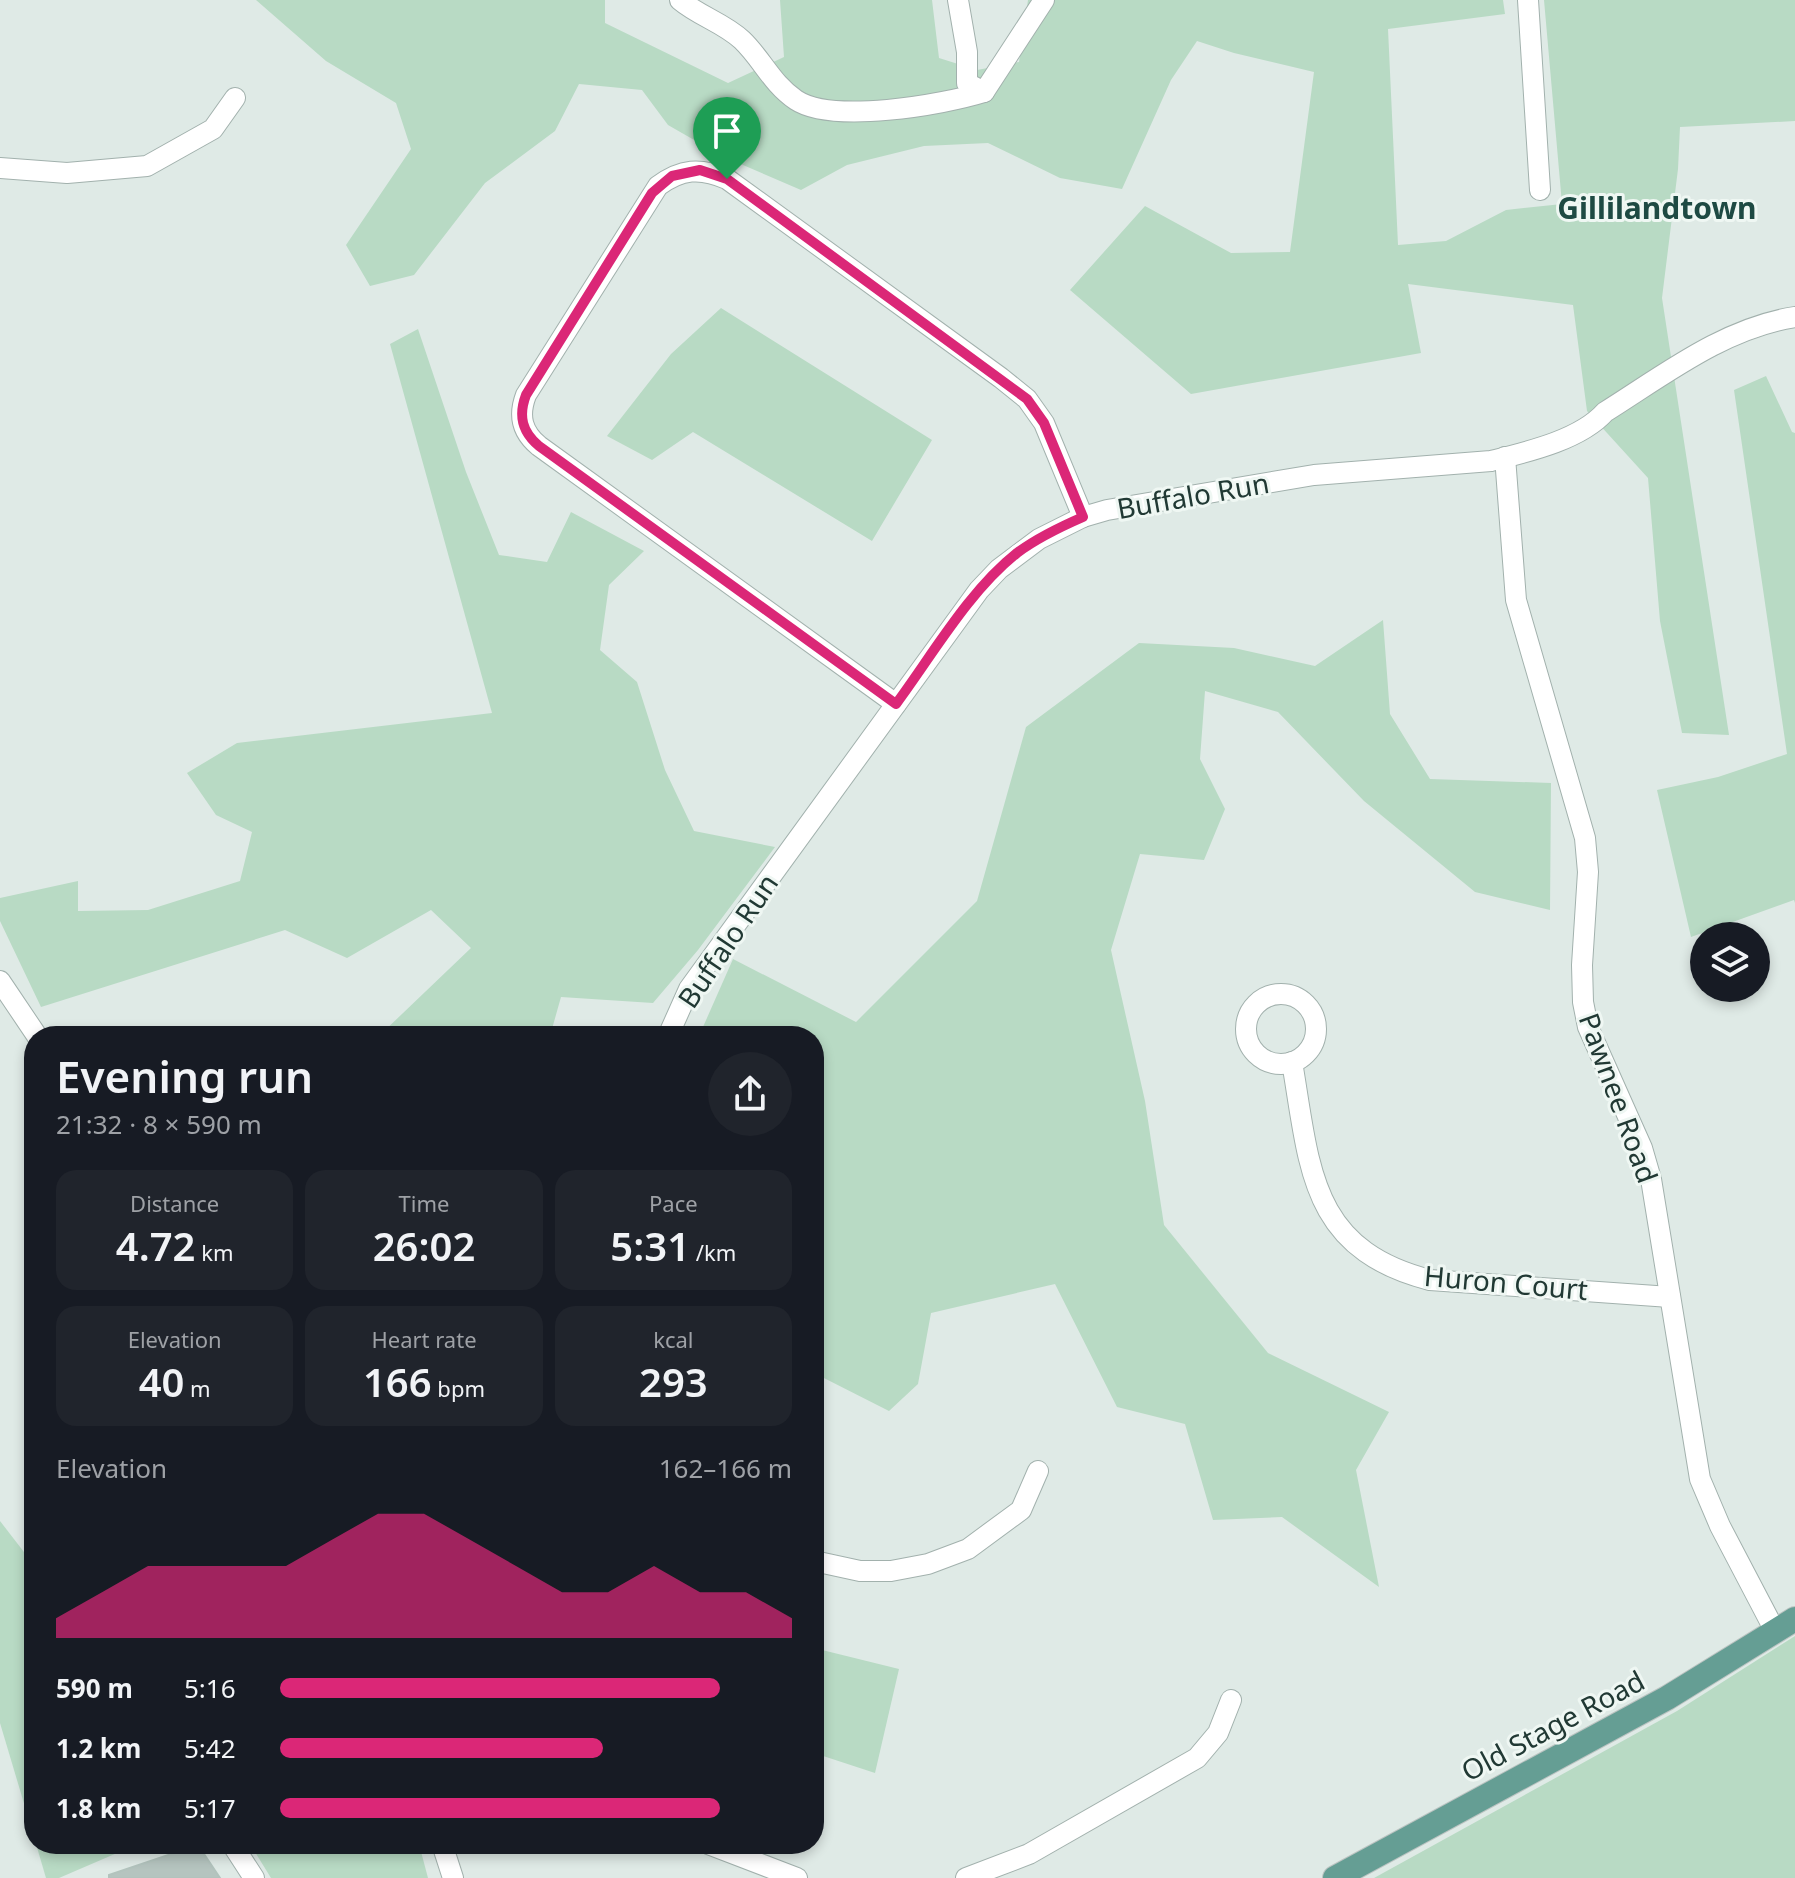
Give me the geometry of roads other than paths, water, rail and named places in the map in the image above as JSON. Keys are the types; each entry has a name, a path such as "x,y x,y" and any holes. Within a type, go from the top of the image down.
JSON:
{"main road":[{"name":"Old Stage Road","path":"1335,1878 1667,1698 1785,1625"}],"street":[{"path":"680,0 742,39 776,83 797,101 828,112 944,102 984,92 1044,0"},
{"path":"958,0 967,52 967,83 984,92"},
{"path":"1528,0 1540,190"},
{"path":"0,168 67,173 147,166 213,129 235,98"},
{"path":"896,704 539,446 524,429 522,406 526,395 658,186 672,176 691,171 711,172 727,179 1001,378 1027,399 1044,423 1083,517"},
{"name":"Buffalo Run","path":"672,1026 689,989 979,590 999,569 1039,539 1083,517 1107,510 1314,475 1491,461 1552,444 1595,422 1605,412 1707,348 1777,320 1795,317"},
{"name":"Pawnee Road","path":"1505,457 1516,600 1585,838 1588,872 1582,965 1583,1002 1588,1027 1642,1148 1651,1179 1700,1479 1720,1526 1785,1625"},
{"path":"0,981 30,1026"},
{"name":"Huron Court","path":"1292,1062 1310,1166 1318,1192 1341,1230 1374,1259 1401,1272 1430,1280 1670,1297"},
{"path":"824,1563 860,1571 891,1571 928,1564 968,1549 1021,1510 1038,1471"},
{"path":"966,1878 1029,1854 1197,1758 1218,1733 1231,1700"},
{"path":"238,1854 254,1878"},
{"path":"445,1854 453,1878"},
{"path":"734,1854 797,1878"}],"district":[{"name":"Gillilandtown","path":"1657,209"}]}
